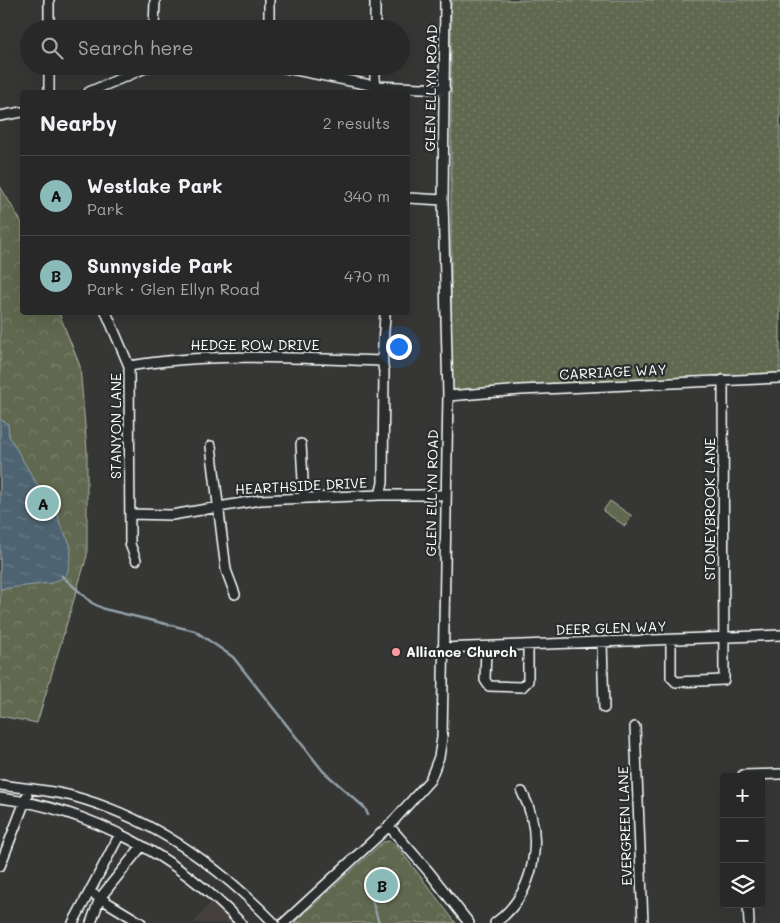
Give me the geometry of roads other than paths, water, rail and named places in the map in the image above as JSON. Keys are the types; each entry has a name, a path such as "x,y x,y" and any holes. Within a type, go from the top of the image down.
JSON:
{"street":[{"path":"49,0 49,20"},
{"path":"154,20 155,0"},
{"path":"269,20 270,0"},
{"path":"375,0 375,20"},
{"name":"GLEN ELLYN ROAD","path":"284,923 389,826 430,780 439,757 443,730 442,648 448,396 443,200 445,0"},
{"path":"49,75 49,90"},
{"path":"94,90 129,75"},
{"path":"321,75 375,86 445,89"},
{"path":"375,75 375,86"},
{"path":"0,116 20,112"},
{"path":"410,198 443,200"},
{"name":"STANYON LANE","path":"107,315 129,366 130,544 136,560"},
{"path":"380,495 383,483 384,371 381,360 385,346 385,315"},
{"name":"HEDGE ROW DRIVE","path":"129,366 189,358 302,357 381,360"},
{"name":"CARRIAGE WAY","path":"448,396 780,378"},
{"name":"STONEYBROOK LANE","path":"671,640 671,677 676,682 724,680 723,380"},
{"path":"301,444 304,498"},
{"path":"211,446 226,570 235,594"},
{"name":"HEARTHSIDE DRIVE","path":"130,514 172,515 260,500 380,495 445,495"},
{"name":"DEER GLEN WAY","path":"442,648 780,636"},
{"path":"602,643 604,708"},
{"path":"486,647 485,680 489,686 522,687 528,681 528,646"},
{"name":"EVERGREEN LANE","path":"635,727 643,923"},
{"path":"765,774 780,774"},
{"path":"0,786 30,789 79,798 114,811 166,835 209,865 274,923"},
{"path":"0,866 30,789"},
{"path":"495,923 505,915 522,894 533,862 531,809 522,792"},
{"path":"0,798 25,801 86,820 120,834 200,883 241,923"},
{"path":"389,826 429,872 469,923"},
{"path":"73,923 120,834"},
{"path":"91,923 100,898 141,847"},
{"path":"88,892 141,923"},
{"path":"748,908 749,923"}],"water":[{"path":"0,419 8,424 9,436 36,483 46,492 57,511 60,524 71,546 68,571 65,577 52,583 0,589"}],"waterway":[{"path":"62,576 92,603 104,609 195,631 233,657 323,771 365,808 368,815"},
{"path":"365,878 379,923"}],"place":[{"name":"Westlake Park","path":"43,503"},
{"name":"Alliance Church","path":"396,652"},
{"name":"Sunnyside Park","path":"382,885"}]}
